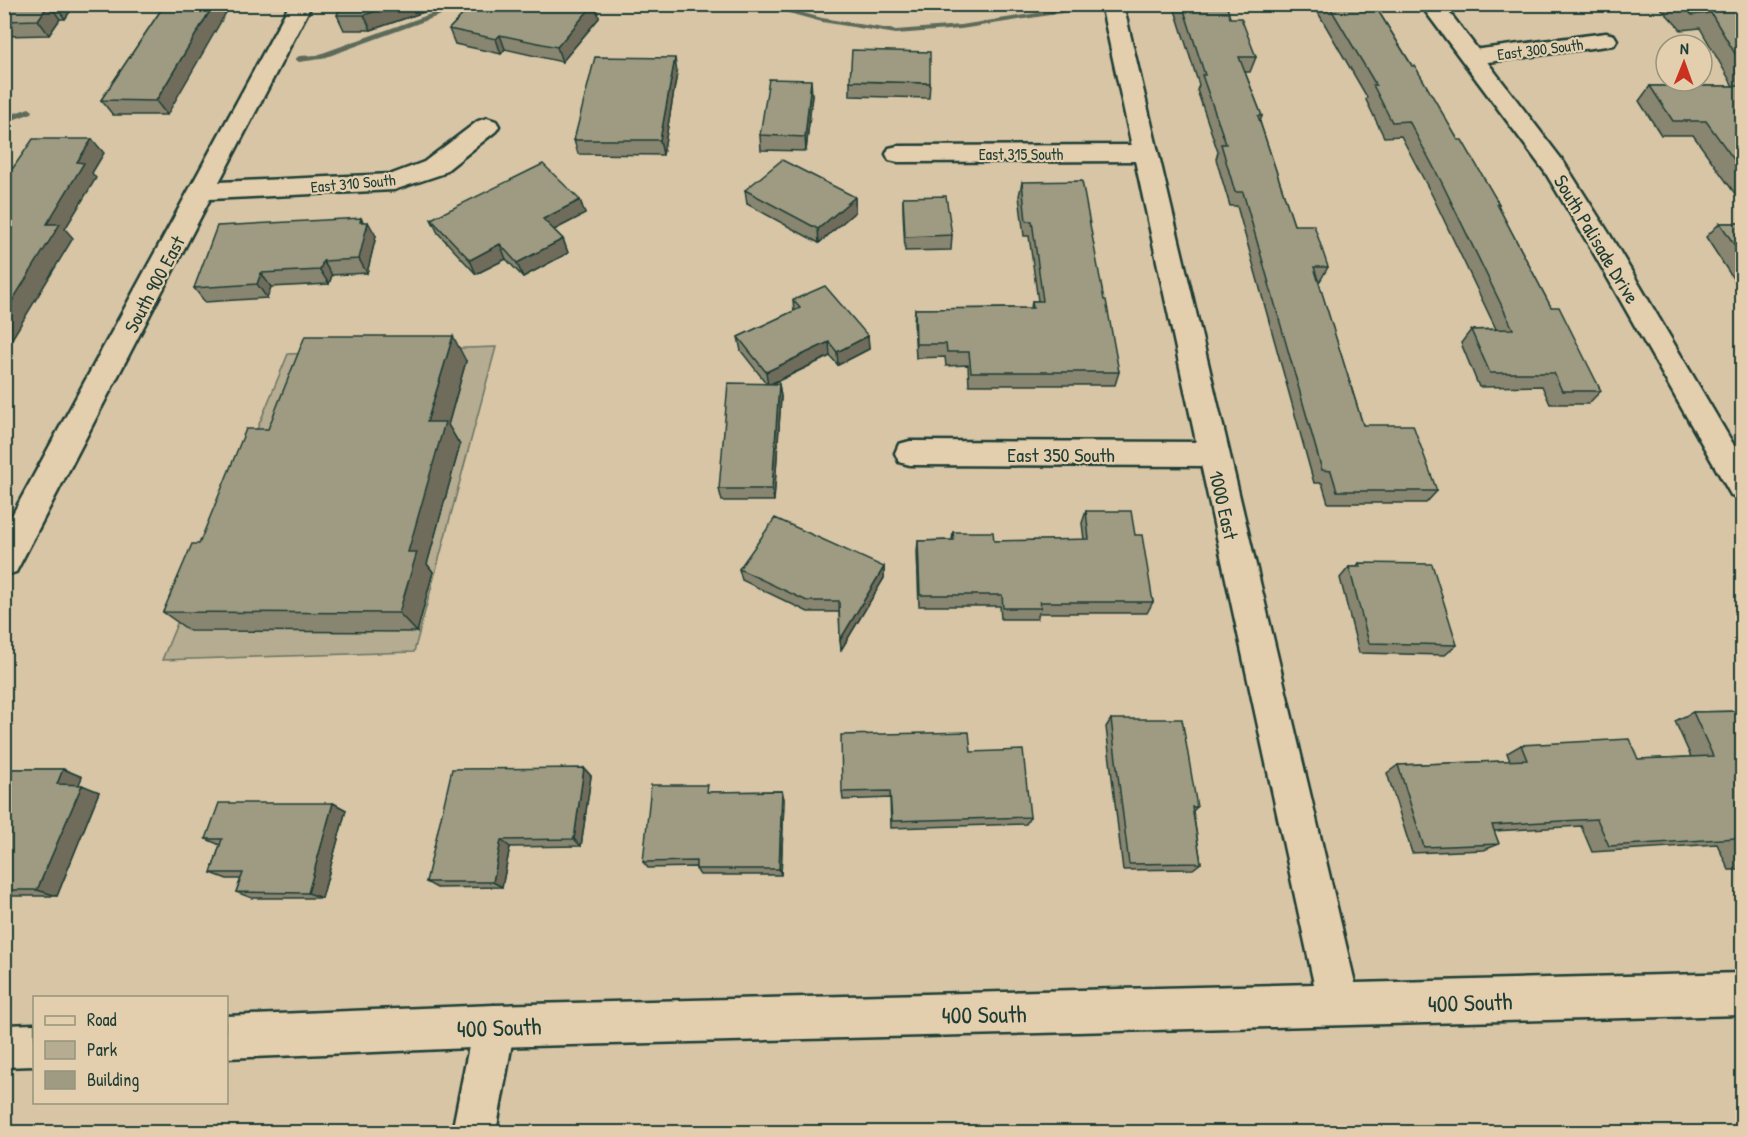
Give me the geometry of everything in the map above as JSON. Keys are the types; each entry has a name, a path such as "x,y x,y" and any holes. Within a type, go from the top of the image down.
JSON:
{"street":[{"name":"South 900 East","path":"4,562 204,191 301,4"},
{"name":"1000 East","path":"1112,4 1339,1005"},
{"name":"South Palisade Drive","path":"1431,4 1554,167 1601,242 1743,486"},
{"name":"East 300 South","path":"1473,57 1606,40"},
{"name":"East 310 South","path":"204,191 394,182 433,168 487,126"},
{"name":"East 315 South","path":"898,154 1144,153"},
{"name":"East 350 South","path":"910,453 1213,454"},
{"name":"400 South","path":"228,1037 494,1026 1743,994"},
{"path":"474,1132 494,1026"},
{"path":"4,1046 33,1045"}],"green space":[{"path":"496,347 414,652 162,660 288,354"}],"building":[{"path":"4,4 49,4 38,20 4,21"},
{"path":"165,4 214,4 156,101 101,100"},
{"path":"342,4 396,4 364,15 337,15"},
{"path":"473,4 594,4 557,47 500,35 496,39 449,29"},
{"path":"1182,4 1226,4 1230,18 1241,18 1256,57 1239,57 1262,116 1258,116 1294,225 1314,225 1328,267 1314,267 1363,425 1413,425 1437,491 1337,491 1331,471 1322,470 1243,192 1235,192 1221,144 1226,144 1202,75 1205,75"},
{"path":"1328,4 1374,4 1412,66 1415,66 1458,140 1462,140 1499,204 1497,204 1551,307 1559,307 1601,391 1562,391 1554,373 1490,373 1471,330 1513,329 1409,121 1392,122 1373,85 1376,85"},
{"path":"1682,4 1743,4 1743,67 1711,13 1692,15"},
{"path":"852,50 930,52 930,83 850,81"},
{"path":"595,57 675,58 660,140 574,140"},
{"path":"769,79 811,80 805,137 760,135"},
{"path":"1714,86 1743,86 1743,172 1706,121 1673,121 1655,93 1714,93"},
{"path":"33,139 92,139 77,162 84,163 47,224 60,224 4,314 4,213 8,208 4,208 4,168 13,168"},
{"path":"782,160 855,197 818,229 745,190"},
{"path":"543,164 580,200 543,219 563,239 517,263 500,244 470,260 431,219"},
{"path":"1082,181 1119,372 971,372 969,352 947,352 946,344 916,344 915,309 1033,308 1032,301 1043,301 1032,221 1026,221 1022,182"},
{"path":"946,196 952,235 905,237 903,197"},
{"path":"361,218 360,222 368,222 359,259 323,261 320,270 261,273 257,284 194,288 217,226"},
{"path":"1720,223 1743,223 1743,258"},
{"path":"825,286 868,336 837,352 829,342 766,372 738,337 800,308 793,300"},
{"path":"305,336 453,336 427,422 445,422 408,552 417,552 399,613 163,612 192,544 199,544 246,429 268,429"},
{"path":"728,383 779,384 772,489 719,489"},
{"path":"1086,511 1131,511 1135,535 1142,535 1153,602 1040,602 1041,608 1003,608 1002,595 920,595 918,541 954,540 953,532 993,532 994,541 1089,539"},
{"path":"775,518 884,567 840,640 839,601 807,601 739,569"},
{"path":"1359,563 1432,564 1457,645 1369,643 1349,567 1360,567"},
{"path":"1743,711 1743,849 1737,838 1609,846 1597,819 1492,825 1499,844 1424,847 1398,765 1527,760 1521,745 1629,739 1638,759 1713,756 1693,712"},
{"path":"1111,719 1182,719 1197,807 1192,807 1201,863 1129,864"},
{"path":"969,732 971,752 1023,750 1030,817 892,821 890,791 842,792 841,735"},
{"path":"584,768 574,839 501,840 493,882 426,882 452,769"},
{"path":"4,769 63,769 57,784 82,785 37,890 4,890"},
{"path":"651,785 708,785 707,792 782,791 779,869 696,869 696,861 643,862"},
{"path":"219,803 333,803 308,893 236,892 243,873 211,873 222,839 206,839"}],"waterway":[{"path":"299,59 318,57 467,4"},
{"path":"759,4 822,20 896,32 961,27 1075,9"},
{"path":"4,120 29,111"}]}
